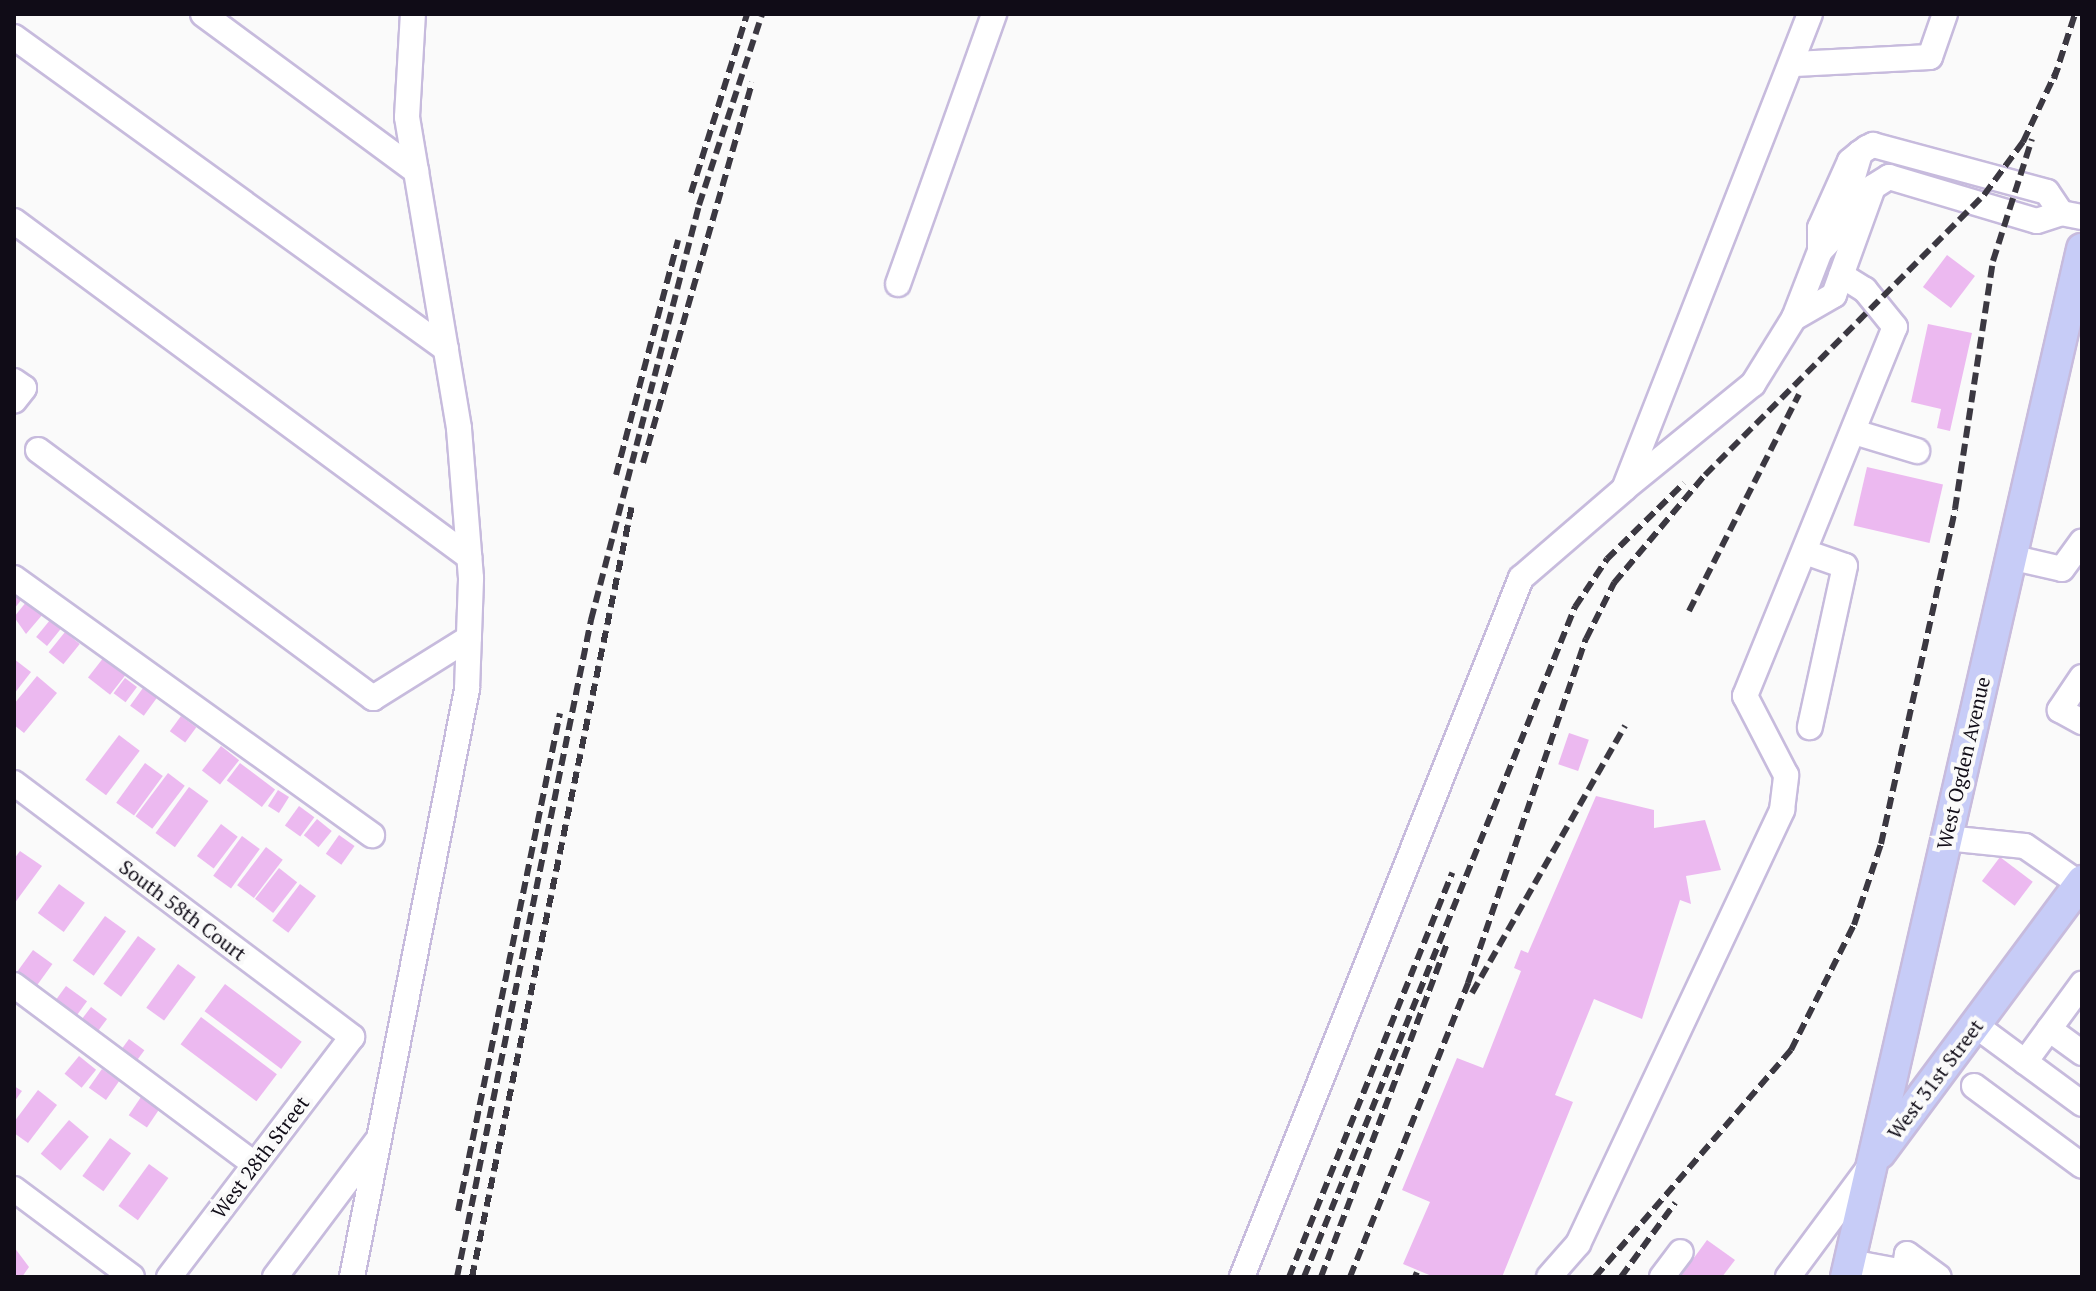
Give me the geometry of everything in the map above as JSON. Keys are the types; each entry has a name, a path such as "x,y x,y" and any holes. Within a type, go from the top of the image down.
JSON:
{"main road":[{"name":"West Ogden Avenue","path":"1848,1270 2010,557 2077,300 2082,249"},
{"name":"West 31st Street","path":"1872,1164 2081,882"}],"street":[{"path":"203,14 416,171"},
{"path":"352,1277 467,689 469,557 446,349 407,117 413,14"},
{"path":"898,284 994,14"},
{"path":"1624,489 1795,64 1810,14"},
{"path":"1795,64 1930,57 1945,14"},
{"path":"14,37 446,349"},
{"path":"1242,1277 1521,578 1753,384 1794,318 1820,251 1830,203 1860,153 1892,146 2047,192 2072,215"},
{"path":"1794,318 1834,295 1873,187 1889,177 2037,221 2072,215"},
{"path":"14,221 469,557"},
{"path":"1549,1277 1578,1244 1782,810 1786,775 1745,696 1895,327 1865,290 1841,275"},
{"path":"1854,432 1917,451"},
{"path":"38,450 373,698 469,638"},
{"path":"2010,557 2062,569 2082,541"},
{"path":"1805,552 1845,566 1810,727"},
{"path":"14,578 372,835"},
{"path":"2082,677 2060,710 2082,722"},
{"name":"South 58th Court","path":"14,783 352,1037"},
{"path":"1946,838 2025,846 2081,882"},
{"path":"2025,1062 2082,984"},
{"path":"14,985 254,1164"},
{"path":"1975,1025 2082,1104"},
{"path":"2049,1029 2082,1053"},
{"name":"West 28th Street","path":"169,1277 352,1037"},
{"path":"1974,1086 2082,1166"},
{"path":"275,1277 381,1135"},
{"name":"West 31st Street","path":"1788,1277 1872,1164"},
{"path":"14,1189 132,1277"},
{"path":"1662,1277 1681,1252"},
{"path":"1848,1270 1903,1274 1907,1254 1939,1277"}],"building":[{"path":"1947,255 1975,276 1951,308 1923,287"},
{"path":"1928,324 1972,333 1950,431 1937,428 1941,409 1911,402"},
{"path":"1867,467 1943,485 1930,543 1854,525"},
{"path":"14,593 22,599 14,609"},
{"path":"27,601 43,614 26,634 14,617"},
{"path":"50,620 61,629 47,646 36,637"},
{"path":"65,632 80,644 63,664 49,652"},
{"path":"104,657 126,674 110,695 88,677"},
{"path":"14,659 31,672 14,694"},
{"path":"37,676 57,693 24,733 14,725 14,704"},
{"path":"125,678 137,687 126,702 114,693"},
{"path":"143,688 157,698 144,716 130,706"},
{"path":"181,716 196,727 185,743 170,731"},
{"path":"1569,733 1589,740 1578,771 1558,764"},
{"path":"119,735 140,751 106,795 85,780"},
{"path":"221,746 239,760 220,785 202,770"},
{"path":"145,763 163,776 134,816 116,803"},
{"path":"240,763 275,789 262,807 227,781"},
{"path":"168,773 185,786 152,829 136,816"},
{"path":"189,787 208,801 175,847 155,833"},
{"path":"278,790 289,797 279,813 268,806"},
{"path":"1596,796 1654,810 1654,828 1705,820 1721,870 1686,876 1691,904 1680,900 1642,1019 1594,999 1555,1095 1573,1102 1502,1277 1434,1277 1403,1264 1430,1202 1402,1190 1457,1058 1483,1068 1521,971 1514,968 1521,950 1528,953"},
{"path":"299,806 314,817 300,837 285,825"},
{"path":"317,819 332,831 319,847 304,835"},
{"path":"221,824 238,837 214,869 197,856"},
{"path":"339,835 355,846 341,865 326,854"},
{"path":"242,836 260,849 231,889 213,876"},
{"path":"266,847 283,860 254,898 237,885"},
{"path":"20,851 42,866 14,904 14,859"},
{"path":"2000,857 2033,882 2015,906 1982,881"},
{"path":"279,868 297,882 273,913 255,899"},
{"path":"59,884 85,903 64,932 38,913"},
{"path":"300,884 316,896 288,933 272,921"},
{"path":"105,916 126,931 94,976 73,960"},
{"path":"138,936 156,949 121,997 103,984"},
{"path":"33,950 52,964 34,989 15,975"},
{"path":"178,964 196,977 164,1021 146,1008"},
{"path":"225,984 302,1042 281,1069 205,1011"},
{"path":"66,986 87,1001 71,1023 50,1008"},
{"path":"91,1007 107,1019 93,1037 77,1025"},
{"path":"201,1017 277,1074 256,1101 181,1044"},
{"path":"129,1039 144,1050 133,1066 118,1054"},
{"path":"79,1056 96,1070 82,1088 65,1074"},
{"path":"102,1069 119,1081 106,1100 89,1088"},
{"path":"14,1086 22,1091 14,1102"},
{"path":"38,1090 57,1105 28,1143 14,1133 14,1122"},
{"path":"141,1097 159,1109 147,1128 129,1115"},
{"path":"69,1120 89,1137 61,1170 41,1154"},
{"path":"110,1138 131,1153 103,1191 82,1176"},
{"path":"149,1164 168,1178 138,1220 118,1206"},
{"path":"1707,1240 1735,1260 1722,1277 1680,1277"},
{"path":"14,1247 29,1267 22,1277 14,1277"}],"railway":[{"path":"691,193 747,14"},
{"path":"457,1277 591,620 699,205 762,14"},
{"path":"2054,79 2075,14"},
{"path":"1350,1277 1468,983 1586,639 1614,583 1705,475 1984,195 2023,142 2058,68"},
{"path":"643,463 752,82"},
{"path":"1595,1277 1791,1050 1854,925 1881,844 1955,509 1993,261 2032,139"},
{"path":"616,475 678,240"},
{"path":"1689,611 1799,394"},
{"path":"1304,1277 1575,607 1607,559 1684,483"},
{"path":"472,1277 632,505"},
{"path":"458,1211 560,713"},
{"path":"1472,993 1625,726"},
{"path":"1289,1277 1452,873"},
{"path":"1321,1277 1447,943"},
{"path":"1621,1277 1675,1203"},
{"path":"1415,1277 1417,1272"}]}
